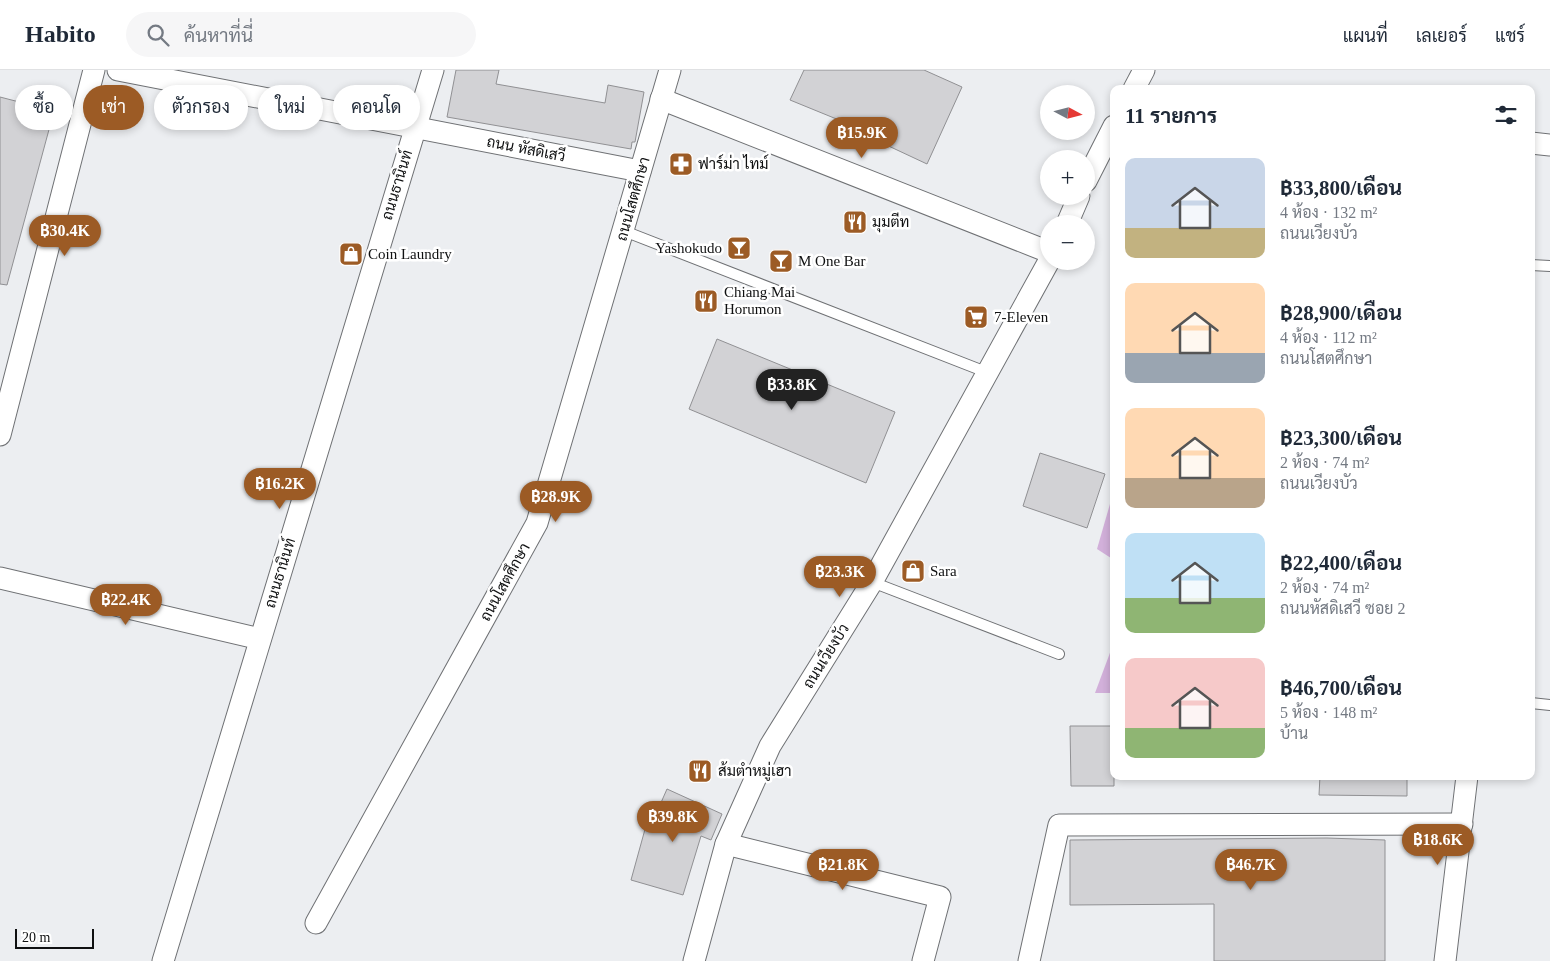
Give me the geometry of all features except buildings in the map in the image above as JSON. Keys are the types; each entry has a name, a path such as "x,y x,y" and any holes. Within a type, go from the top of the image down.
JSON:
{"street":[{"path":"0,435 94,70"},
{"name":"ถนนธานินท์","path":"420,109 433,70"},
{"name":"ถนนโสตศึกษา","path":"316,923 537,524 670,70"},
{"path":"1136,85 1144,70"},
{"name":"ถนน หัสดิเสวี","path":"129,71 333,111"},
{"path":"661,99 1040,248"},
{"name":"ถนน หัสดิเสวี","path":"420,128 640,171"},
{"name":"ถนนธานินท์","path":"163,961 413,130"},
{"path":"1095,163 1110,134"},
{"path":"1535,143 1550,145"},
{"name":"ถนนเวียงบัว","path":"694,961 726,844 770,746 872,582 1044,270"},
{"path":"0,578 260,638"},
{"path":"1445,961 1467,780"},
{"path":"1029,961 1059,825 1462,824"},
{"path":"726,844 940,897 923,961"}],"lane":[{"path":"624,231 986,372"},
{"path":"1535,265 1550,266"},
{"path":"872,582 1060,654"},
{"path":"1535,703 1550,705"}],"shaded area":[{"path":"1110,504 1110,557 1097,549"},
{"path":"1110,653 1110,693 1095,693"}],"place":[{"name":"ฟาร์ม่า ไทม์","path":"681,164"},
{"name":"มุมตีท","path":"855,222"},
{"name":"Yashokudo","path":"739,248"},
{"name":"Coin Laundry","path":"351,254"},
{"name":"M One Bar","path":"781,261"},
{"name":"Chiang Mai Horumon","path":"706,301"},
{"name":"7-Eleven","path":"976,317"},
{"name":"Sara","path":"913,571"},
{"name":"ส้มตำหมู่เฮา","path":"700,771"}]}
